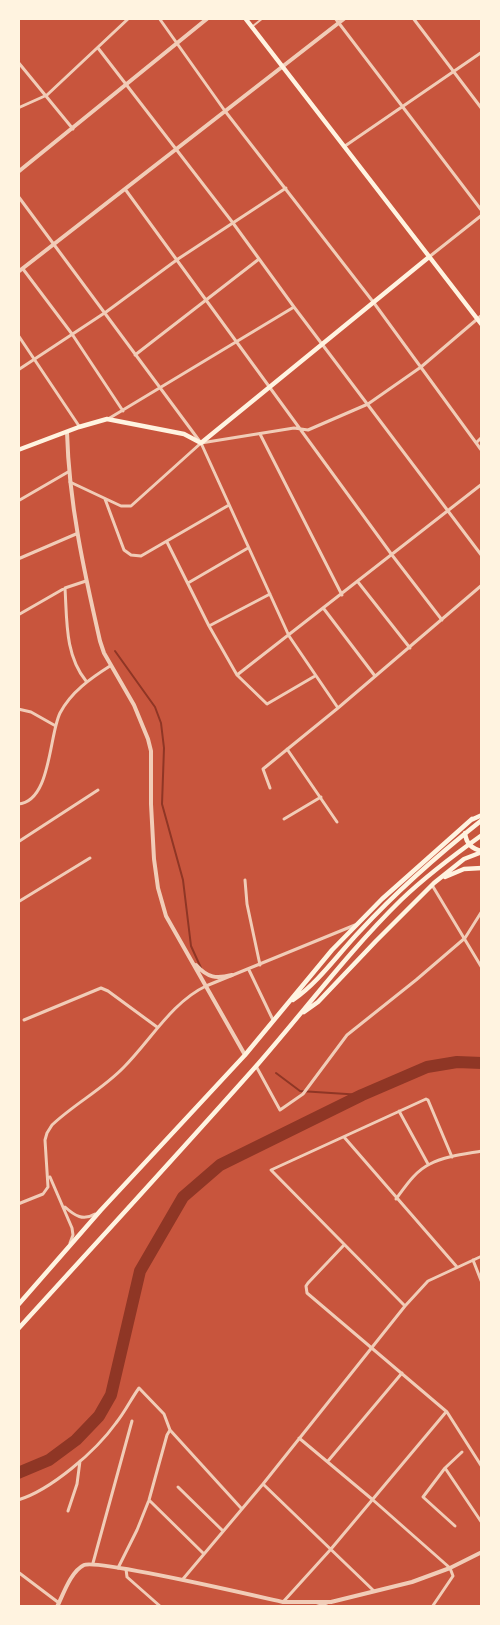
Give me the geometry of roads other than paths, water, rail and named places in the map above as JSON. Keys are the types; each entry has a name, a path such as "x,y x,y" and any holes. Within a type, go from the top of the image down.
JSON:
{"main road":[{"path":"245,18 429,257 480,317 482,325"},
{"path":"18,450 107,419 184,434 201,443 429,257"},
{"path":"479,816 466,828 466,839 472,848 482,852"},
{"path":"18,1305 101,1210 245,1055 291,1002 302,984 355,925 416,867 479,816"},
{"path":"291,1002 304,992 360,930 479,816"},
{"path":"18,1329 256,1066 302,1014 313,997 401,900 482,835"},
{"path":"302,1014 318,1002 433,884 464,860 482,852"},
{"path":"433,884 464,869 482,868"}],"street":[{"path":"18,108 46,95 129,18"},
{"path":"159,18 225,111 374,303 482,451"},
{"path":"18,172 208,18"},
{"path":"252,27 263,18"},
{"path":"335,18 403,105 482,213 429,257"},
{"path":"18,272 345,18"},
{"path":"413,18 482,109"},
{"path":"98,48 233,223 482,556"},
{"path":"344,147 482,52"},
{"path":"18,62 73,129"},
{"path":"18,370 106,312 178,259 286,188"},
{"path":"125,189 442,620"},
{"path":"18,196 201,443 289,636 338,708"},
{"path":"135,355 259,259"},
{"path":"22,269 72,334 123,411"},
{"path":"107,419 238,343 294,307"},
{"path":"69,481 120,506 130,506 201,443 294,428 308,430 368,404 421,367 480,317"},
{"path":"18,335 79,427"},
{"path":"67,432 68,472 76,534 100,641 110,666 134,705 151,751 152,833 158,888 166,916 245,1055"},
{"path":"260,434 342,595"},
{"path":"476,443 482,437"},
{"path":"18,501 68,472"},
{"path":"237,675 482,484"},
{"path":"104,498 124,550 127,553 141,556 229,505"},
{"path":"18,559 76,534"},
{"path":"167,542 209,626 237,675 267,704 315,676"},
{"path":"188,583 248,548"},
{"path":"18,615 65,588 86,581"},
{"path":"358,582 410,648"},
{"path":"270,788 263,769 410,648 482,585"},
{"path":"65,588 70,646 78,670 86,681"},
{"path":"209,626 270,594"},
{"path":"324,609 375,676"},
{"path":"18,804 29,801 39,789 48,763 55,725 63,708 86,681 110,666"},
{"path":"18,709 31,712 55,725"},
{"path":"287,749 338,822"},
{"path":"18,842 98,790"},
{"path":"284,819 321,797"},
{"path":"18,902 90,858"},
{"path":"245,880 247,904 260,965"},
{"path":"433,884 482,968"},
{"path":"256,1066 280,1110 303,1094 347,1035 465,938 482,911"},
{"path":"191,959 208,976 221,978 249,970 355,925"},
{"path":"249,970 274,1022"},
{"path":"18,1204 46,1191 49,1183 45,1140 52,1125 124,1068 157,1028 186,1001 206,986 232,975"},
{"path":"24,1020 101,988 157,1028"},
{"path":"405,1306 271,1170 425,1099 428,1100 452,1157"},
{"path":"399,1112 428,1164"},
{"path":"344,1137 457,1268"},
{"path":"396,1199 414,1176 428,1164 482,1151"},
{"path":"48,1173 64,1206 73,1235 68,1248"},
{"path":"64,1206 80,1218 88,1218 101,1210"},
{"path":"345,1245 306,1286 307,1293 447,1412 482,1467"},
{"path":"182,1581 203,1553 263,1484 370,1347 428,1281 482,1256"},
{"path":"473,1260 482,1283"},
{"path":"328,1461 402,1373"},
{"path":"18,1500 36,1493 80,1461 118,1421 139,1388 164,1414 170,1430 241,1508"},
{"path":"283,1602 447,1412"},
{"path":"93,1563 132,1421"},
{"path":"118,1568 149,1500 170,1430"},
{"path":"299,1438 450,1568 453,1576 432,1607"},
{"path":"455,1526 423,1497 445,1468 462,1452"},
{"path":"68,1511 77,1484 80,1461"},
{"path":"445,1468 482,1523"},
{"path":"263,1484 374,1591"},
{"path":"178,1487 223,1531"},
{"path":"149,1500 203,1553"},
{"path":"315,1607 412,1582 450,1568 482,1552"},
{"path":"18,1572 58,1605 76,1571 85,1564 93,1563 283,1602 331,1602"},
{"path":"126,1569 127,1577 161,1607"}],"waterway":[{"path":"115,651 155,707 161,723 164,748 162,804 183,880 191,946 201,968"},
{"path":"18,1473 49,1460 76,1440 99,1416 111,1395 140,1271 183,1197 220,1165 362,1095 427,1067 457,1062 482,1063"},
{"path":"276,1073 300,1091 362,1095"}]}
